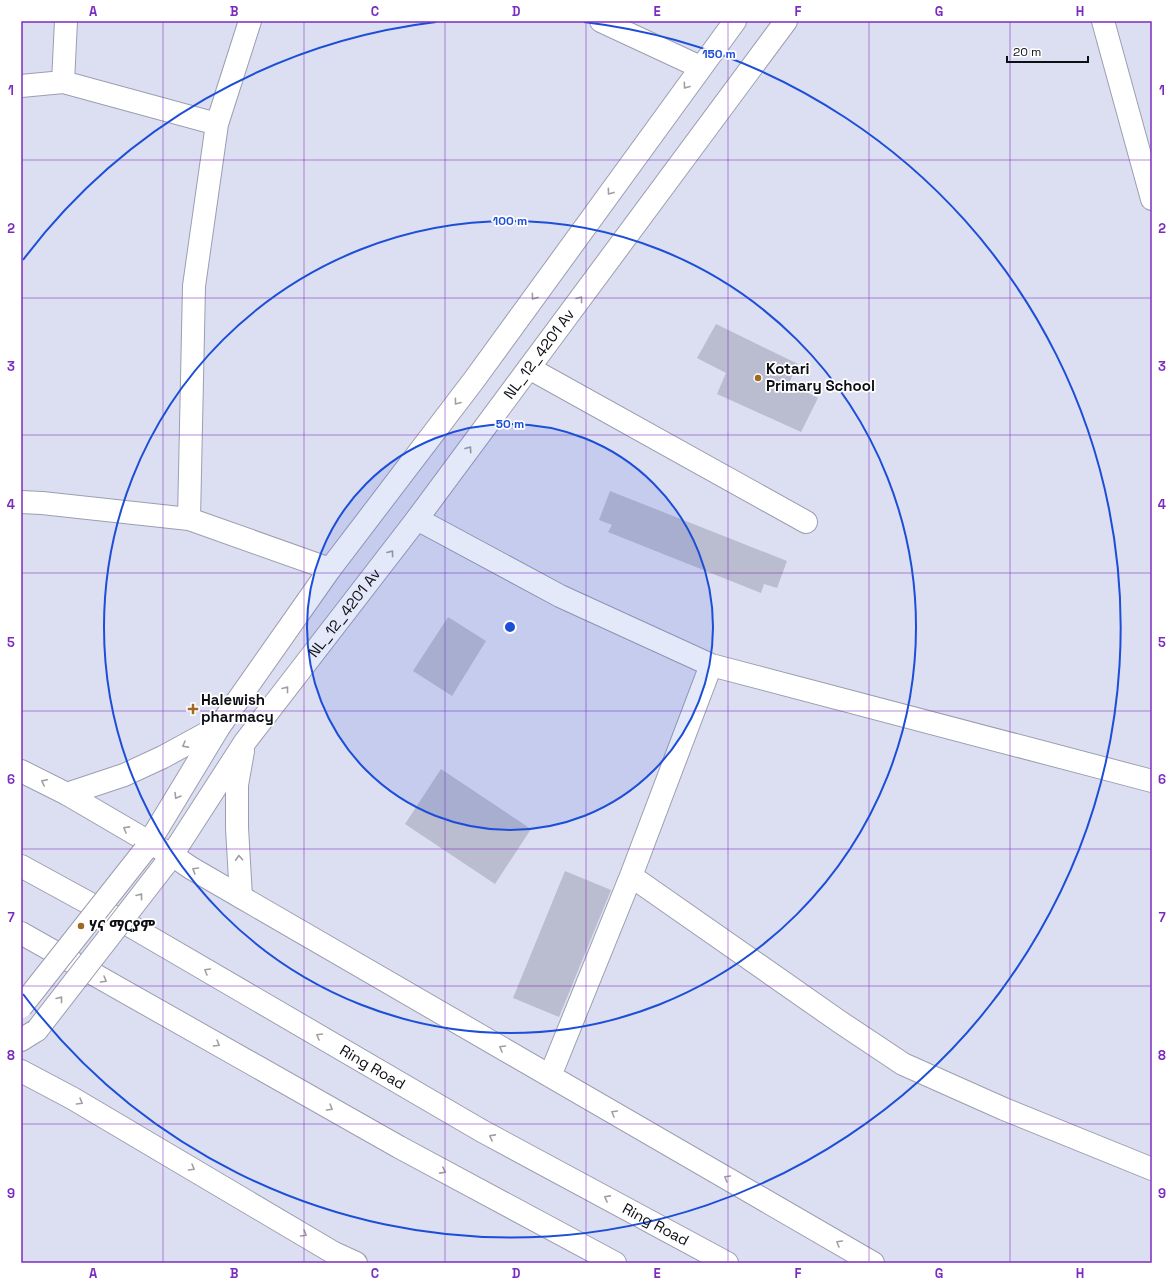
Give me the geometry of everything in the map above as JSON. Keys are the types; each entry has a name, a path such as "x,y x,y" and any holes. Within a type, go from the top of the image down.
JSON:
{"main road":[{"path":"62,82 66,21"},
{"path":"189,519 194,286 217,124 250,21"},
{"path":"601,21 700,67"},
{"path":"21,1007 146,847 219,727 330,569 474,380 734,21"},
{"name":"NL_12_4201 Av","path":"29,1035 168,860 245,742 417,519 786,21"},
{"path":"1103,21 1152,199"},
{"path":"21,86 62,82 217,124"},
{"path":"529,368 806,522"},
{"path":"21,502 189,519 330,569"},
{"path":"417,519 560,596 711,665 1152,781"},
{"path":"550,1076 631,876 711,665"},
{"path":"67,794 137,769 164,757 219,727"},
{"path":"241,897 237,828 237,785 245,742"},
{"path":"21,771 67,794 168,860 191,868 873,1263"},
{"name":"Ring Road","path":"21,866 127,924 482,1131 727,1263"},
{"path":"631,876 840,1022 903,1064 1004,1109 1152,1169"},
{"path":"21,933 398,1147 615,1263"},
{"path":"21,1071 46,1083 85,1106 334,1258 356,1263"}],"building":[{"name":"Kotari Primary School","path":"716,324 798,364 789,383 818,398 801,432 717,394 726,373 697,358"},
{"path":"610,491 787,561 777,588 764,584 761,593 608,532 612,525 599,520"},
{"path":"448,617 486,641 452,696 413,671"},
{"path":"441,769 531,829 495,884 405,824"},
{"path":"565,871 611,890 559,1017 513,998"}],"place":[{"name":"Kotari Primary School","path":"758,378"},
{"name":"Halewish pharmacy","path":"193,709"},
{"name":"ሃና ማርያም","path":"81,926"}]}
